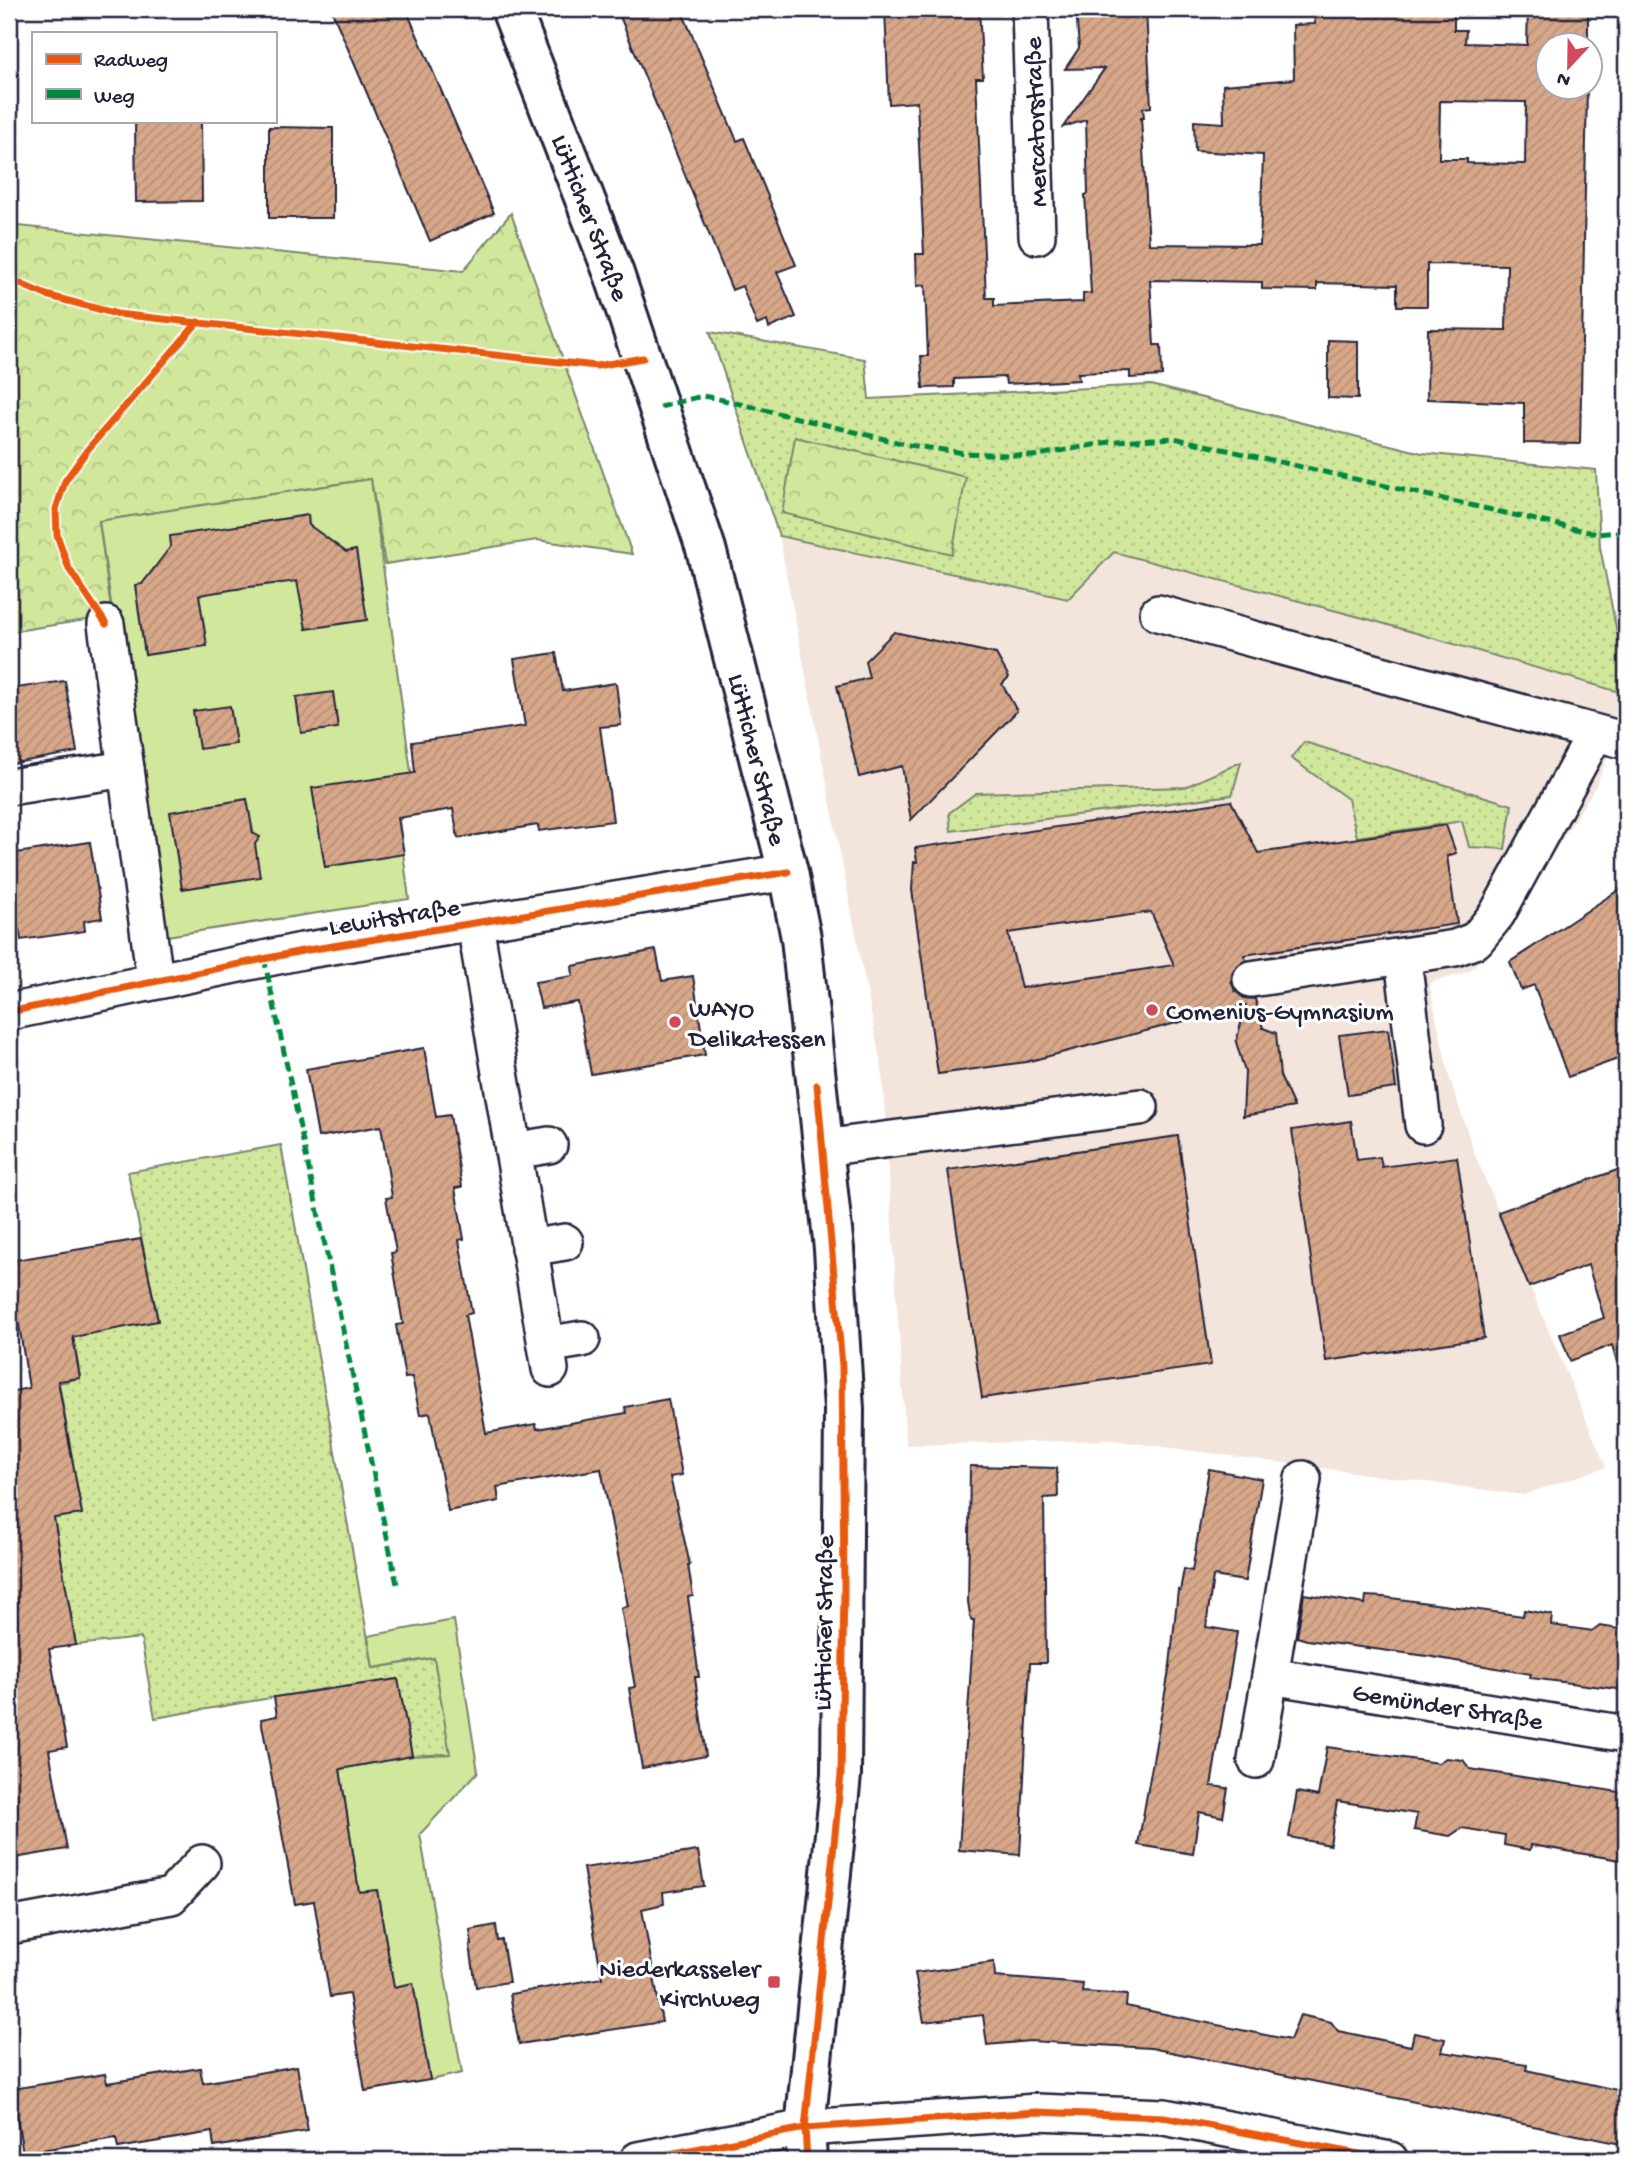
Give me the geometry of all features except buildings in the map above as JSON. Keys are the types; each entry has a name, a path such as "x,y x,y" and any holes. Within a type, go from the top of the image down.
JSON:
{"main road":[{"name":"Lütticher Straße","path":"511,9 614,274 671,440 705,549 788,872 801,938 834,1249 844,1409 844,1615 841,1775 800,2150"}],"street":[{"name":"Mercatorstraße","path":"1030,9 1037,236"},
{"path":"1158,613 1611,738 1497,914 1476,940 1455,948 1403,958 1251,979"},
{"path":"106,624 155,979"},
{"path":"9,787 126,769"},
{"name":"Lewitstraße","path":"9,1012 75,1013 155,979 302,951 788,872"},
{"name":"Lewitstraße","path":"475,924 548,1357 582,1339"},
{"path":"1403,958 1423,1125"},
{"path":"822,1147 1140,1107"},
{"path":"513,1151 549,1145"},
{"path":"529,1248 565,1242"},
{"path":"1256,1760 1303,1479"},
{"name":"Gemünder Straße","path":"1270,1676 1626,1734"},
{"path":"9,1926 171,1896 202,1863"},
{"path":"638,2160 800,2150 1036,2112 1164,2117 1390,2160"}],"shaded area":[{"name":"Comenius-Gymnasium","path":"779,536 1068,599 1113,552 1371,620 1626,694 1626,710 1597,784 1496,945 1468,972 1429,983 1449,1076 1475,1155 1606,1467 1523,1495 1112,1440 906,1445 882,1070"}],"green space":[{"path":"511,213 632,554 537,540 385,564 371,479 99,521 112,616 9,632 9,225 463,271"},
{"path":"710,332 865,359 869,399 1151,385 1422,453 1596,470 1600,547 1626,678 1626,694 1371,620 1114,552 1068,599 779,536"},
{"path":"795,437 966,477 952,554 782,513"},
{"path":"371,479 415,801 399,821 409,899 160,937 99,521"},
{"path":"1304,742 1512,805 1505,849 1469,847 1462,821 1357,837 1348,799 1291,758"},
{"path":"1241,762 1232,795 951,831 949,813 976,793 1185,787"},
{"path":"281,1145 373,1668 434,1658 451,1754 412,1756 398,1680 330,1692 328,1688 155,1718 141,1638 76,1645 54,1518 82,1514 59,1383 80,1378 73,1337 81,1335 80,1329 103,1331 158,1320 128,1172"},
{"path":"454,1620 478,1772 420,1834 462,2073 430,2080 413,1984 394,1987 377,1890 359,1892 340,1769 412,1756 450,1754 434,1658 373,1668 368,1636"}],"marked path":[{"path":"660,407 702,396 909,445 964,453 1033,456 1115,441 1174,438 1598,534 1626,531"},
{"path":"264,958 398,1589"}],"cycle path":[{"path":"9,279 46,295 117,314 596,366 643,358"},
{"path":"106,624 69,569 57,535 56,509 65,481 88,449 198,322"},
{"path":"9,1012 302,951 788,872"},
{"path":"807,2160 805,2128 841,1775 844,1588 842,1366 817,1085"},
{"path":"638,2160 805,2128 1036,2112 1164,2117 1390,2160"}],"place":[{"name":"Comenius-Gymnasium","path":"1152,1010"},
{"name":"WAYO Delikatessen","path":"675,1022"},
{"name":"Niederkasseler Kirchweg","path":"774,1982"}]}
